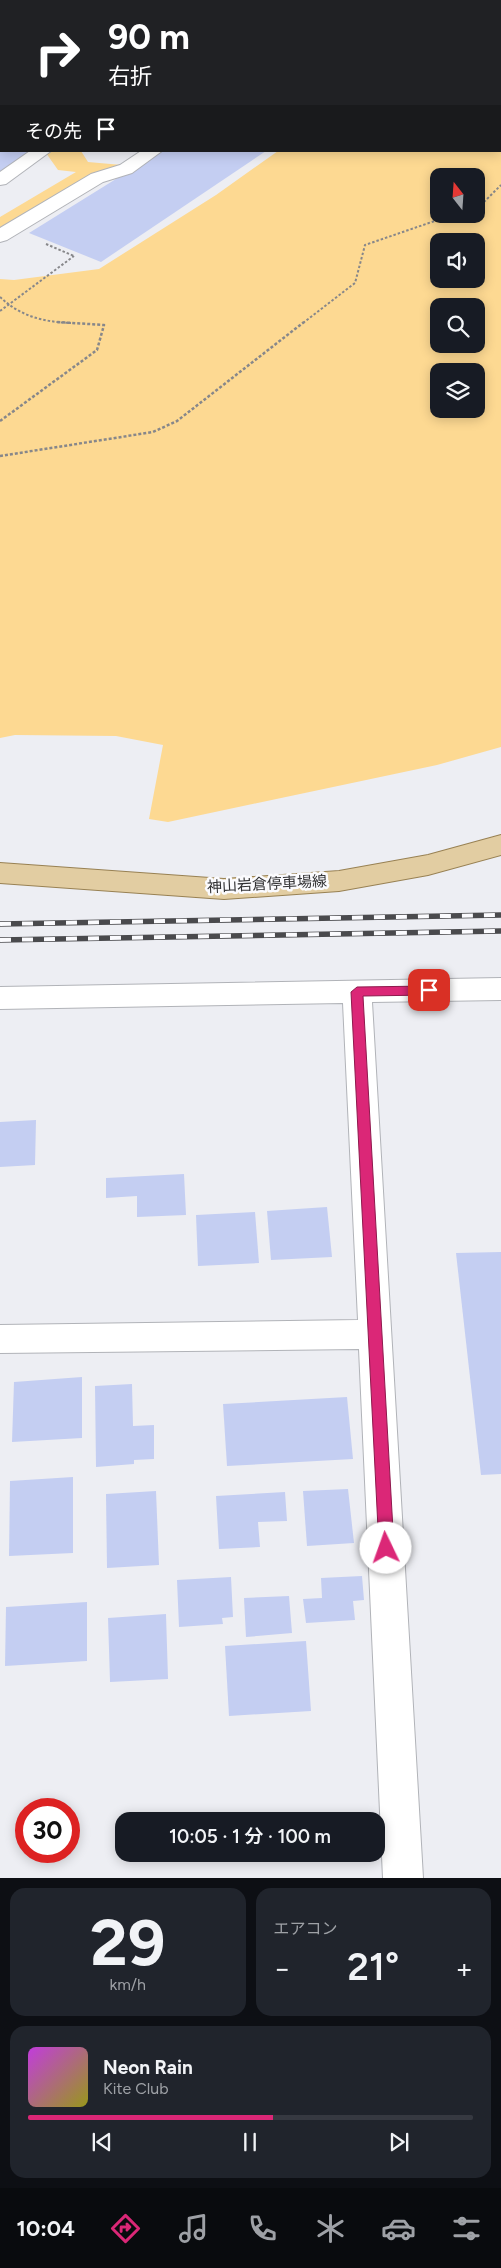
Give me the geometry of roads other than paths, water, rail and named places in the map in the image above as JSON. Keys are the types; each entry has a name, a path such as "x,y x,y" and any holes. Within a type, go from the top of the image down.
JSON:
{"main road":[{"name":"神山岩倉停車場線","path":"0,872 224,889 339,881 428,865 501,845"}],"street":[{"path":"0,180 41,152"},
{"path":"0,236 97,178 126,169 152,152"},
{"path":"0,998 501,990"},
{"path":"357,992 403,1878"},
{"path":"0,1339 375,1334"}],"railway":[{"path":"0,924 501,915"},
{"path":"0,940 501,931"}]}
